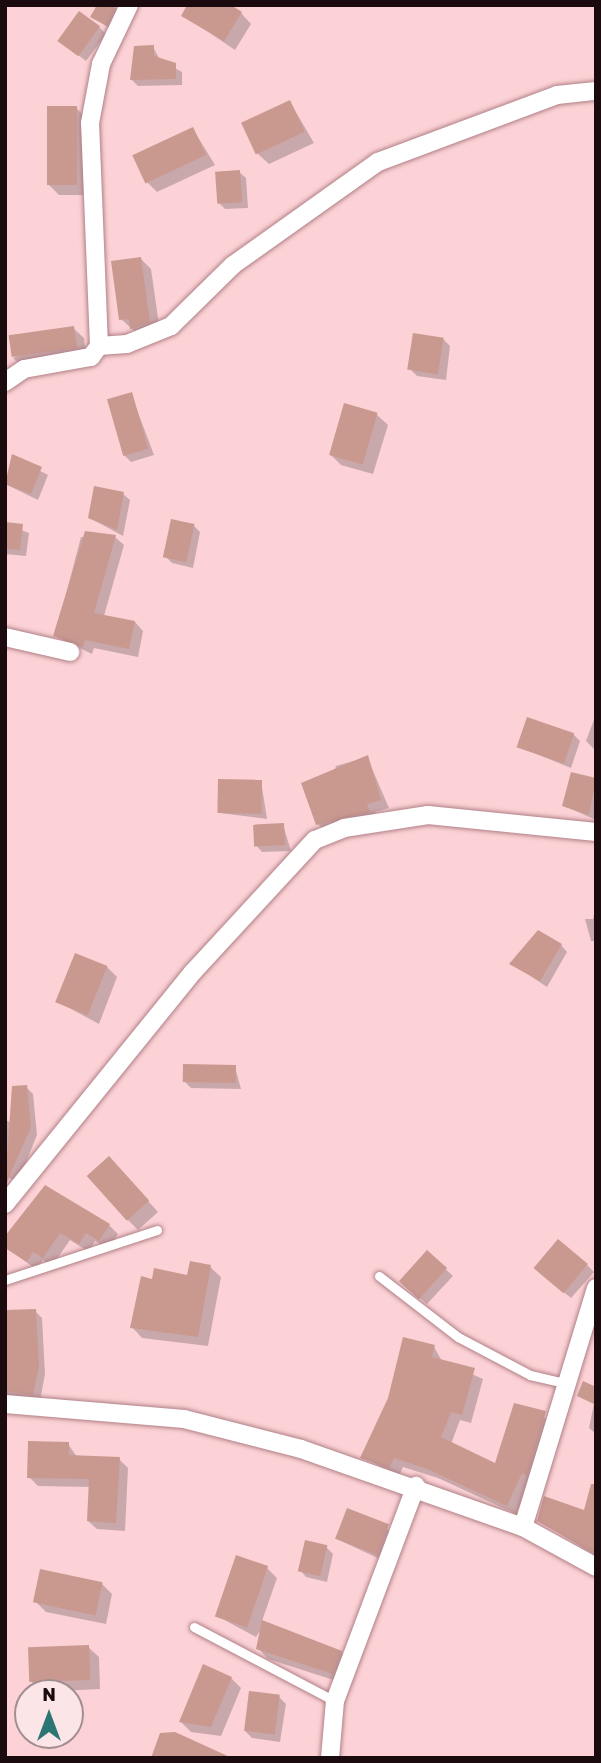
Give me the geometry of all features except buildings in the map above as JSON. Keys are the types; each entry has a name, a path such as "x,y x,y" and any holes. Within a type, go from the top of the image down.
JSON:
{"street":[{"path":"5,382 24,369 91,357 99,346 90,123 101,64 129,5"},
{"path":"99,346 127,344 172,326 233,265 378,162 557,94 596,91"},
{"path":"5,637 70,652"},
{"path":"5,1204 193,972 315,840 344,828 428,816 596,832"},
{"path":"523,1527 596,1288"},
{"path":"5,1404 184,1419 416,1486 523,1527 596,1567"},
{"path":"330,1758 335,1702 416,1486"}],"lane":[{"path":"5,1280 157,1230"},
{"path":"379,1276 458,1337 530,1376 565,1383"},
{"path":"194,1627 335,1702"}]}
